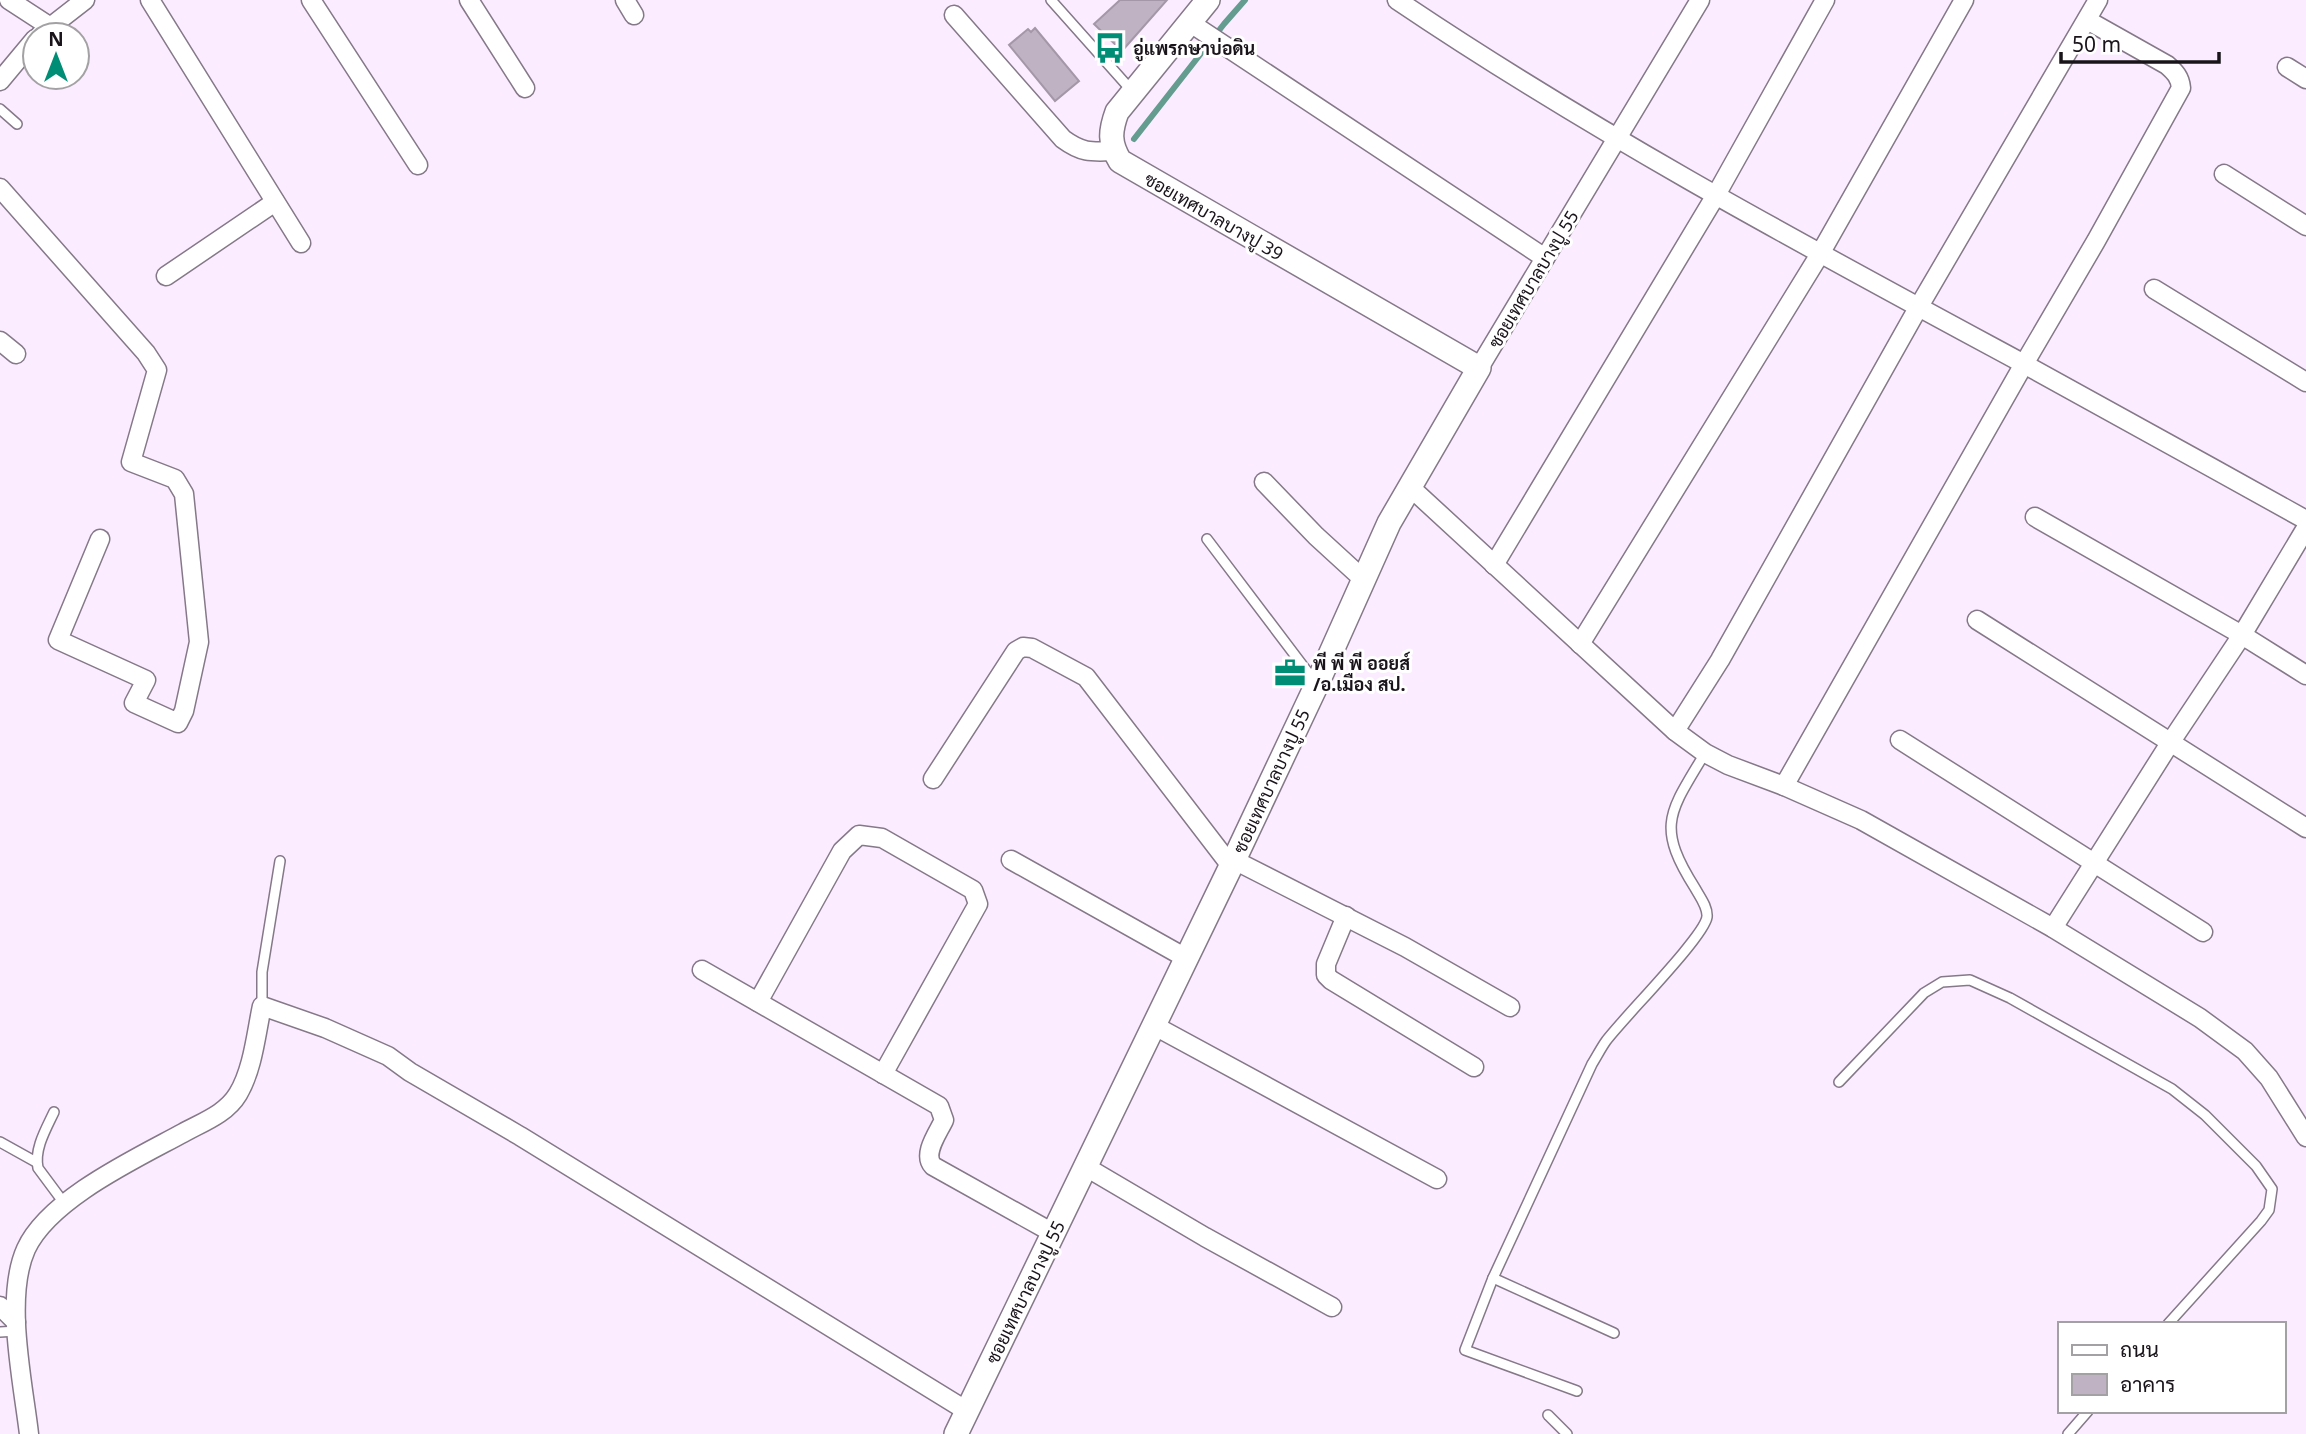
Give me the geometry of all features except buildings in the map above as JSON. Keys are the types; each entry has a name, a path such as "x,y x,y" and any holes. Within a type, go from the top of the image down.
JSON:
{"street":[{"path":"9,0 33,21"},
{"path":"57,21 85,0"},
{"path":"150,0 301,243"},
{"path":"311,0 418,165"},
{"path":"469,0 526,88"},
{"path":"954,15 1063,139 1077,149 1089,152 1114,151 1110,141 1111,127 1117,112 1133,92 1205,32 1208,0"},
{"path":"1397,0 1618,138 1716,195 2306,520"},
{"path":"1494,565 1716,195 1825,0"},
{"path":"1580,645 1820,254 1964,0"},
{"path":"1675,731 1720,660 1918,308 2098,0"},
{"name":"ซอยเทศบาลบางปู 55","path":"956,1434 1233,863 1363,579 1409,486 1618,138 1692,3"},
{"path":"1784,786 2181,88 2176,73 2167,65 2087,20"},
{"path":"1205,32 1545,258"},
{"path":"0,81 21,56"},
{"path":"2287,67 2306,79"},
{"name":"ซอยเทศบาลบางปู 39","path":"1114,151 1120,161 1479,368"},
{"path":"2224,174 2306,226"},
{"path":"0,188 146,353 157,370 131,462 175,479 184,494 199,642 184,711 178,723 134,703 146,680 58,640 100,539"},
{"path":"166,275 275,202"},
{"path":"2154,289 2306,382"},
{"path":"0,341 16,354"},
{"path":"1264,482 1316,536 1363,579"},
{"path":"1409,486 1675,731 1705,753 1861,820 2053,928 2200,1018 2245,1051 2301,1113 2306,1136"},
{"path":"2035,517 2242,635 2306,675"},
{"path":"2053,928 2242,635 2306,528"},
{"path":"1978,620 2306,828"},
{"path":"933,779 1016,651 1023,647 1032,648 1086,677 1233,863 1346,916 1510,1007"},
{"path":"1900,740 2203,932"},
{"path":"758,1002 842,851 859,835 882,838 973,890 978,904 883,1074"},
{"path":"1011,860 1186,958"},
{"path":"1346,916 1326,964 1326,975 1474,1066"},
{"path":"702,970 939,1106 944,1120 928,1154 928,1161 1053,1233"},
{"path":"11,1329 18,1279 26,1250 37,1230 64,1203 125,1164 226,1110 239,1093 248,1070 262,1006 325,1028 388,1056 410,1072 520,1136 967,1411"},
{"path":"1153,1025 1437,1179"},
{"path":"1086,1167 1332,1307"},
{"path":"0,1306 11,1329 29,1434"}],"lane":[{"path":"1051,0 1133,92"},
{"path":"0,109 17,124"},
{"path":"1207,539 1317,684"},
{"path":"1577,1391 1465,1350 1493,1278 1592,1064 1606,1042 1693,941 1707,920 1707,911 1679,863 1671,839 1674,804 1705,753"},
{"path":"262,1006 262,972 280,861"},
{"path":"1839,1082 1924,993 1942,982 1970,980 2010,998 2172,1089 2205,1115 2256,1166 2272,1189 2272,1199 2261,1222 2170,1322"},
{"path":"54,1112 42,1139 36,1162 64,1203"},
{"path":"0,1142 36,1162"},
{"path":"1493,1278 1615,1333"},
{"path":"2068,1434 2086,1413"},
{"path":"1548,1415 1567,1434"}],"waterway":[{"path":"1134,139 1245,0"}],"place":[{"name":"อู่แพรกษาบ่อดิน","path":"1110,48"},
{"name":"พี พี พี ออยส์ /อ.เมือง สป.","path":"1290,673"}]}
